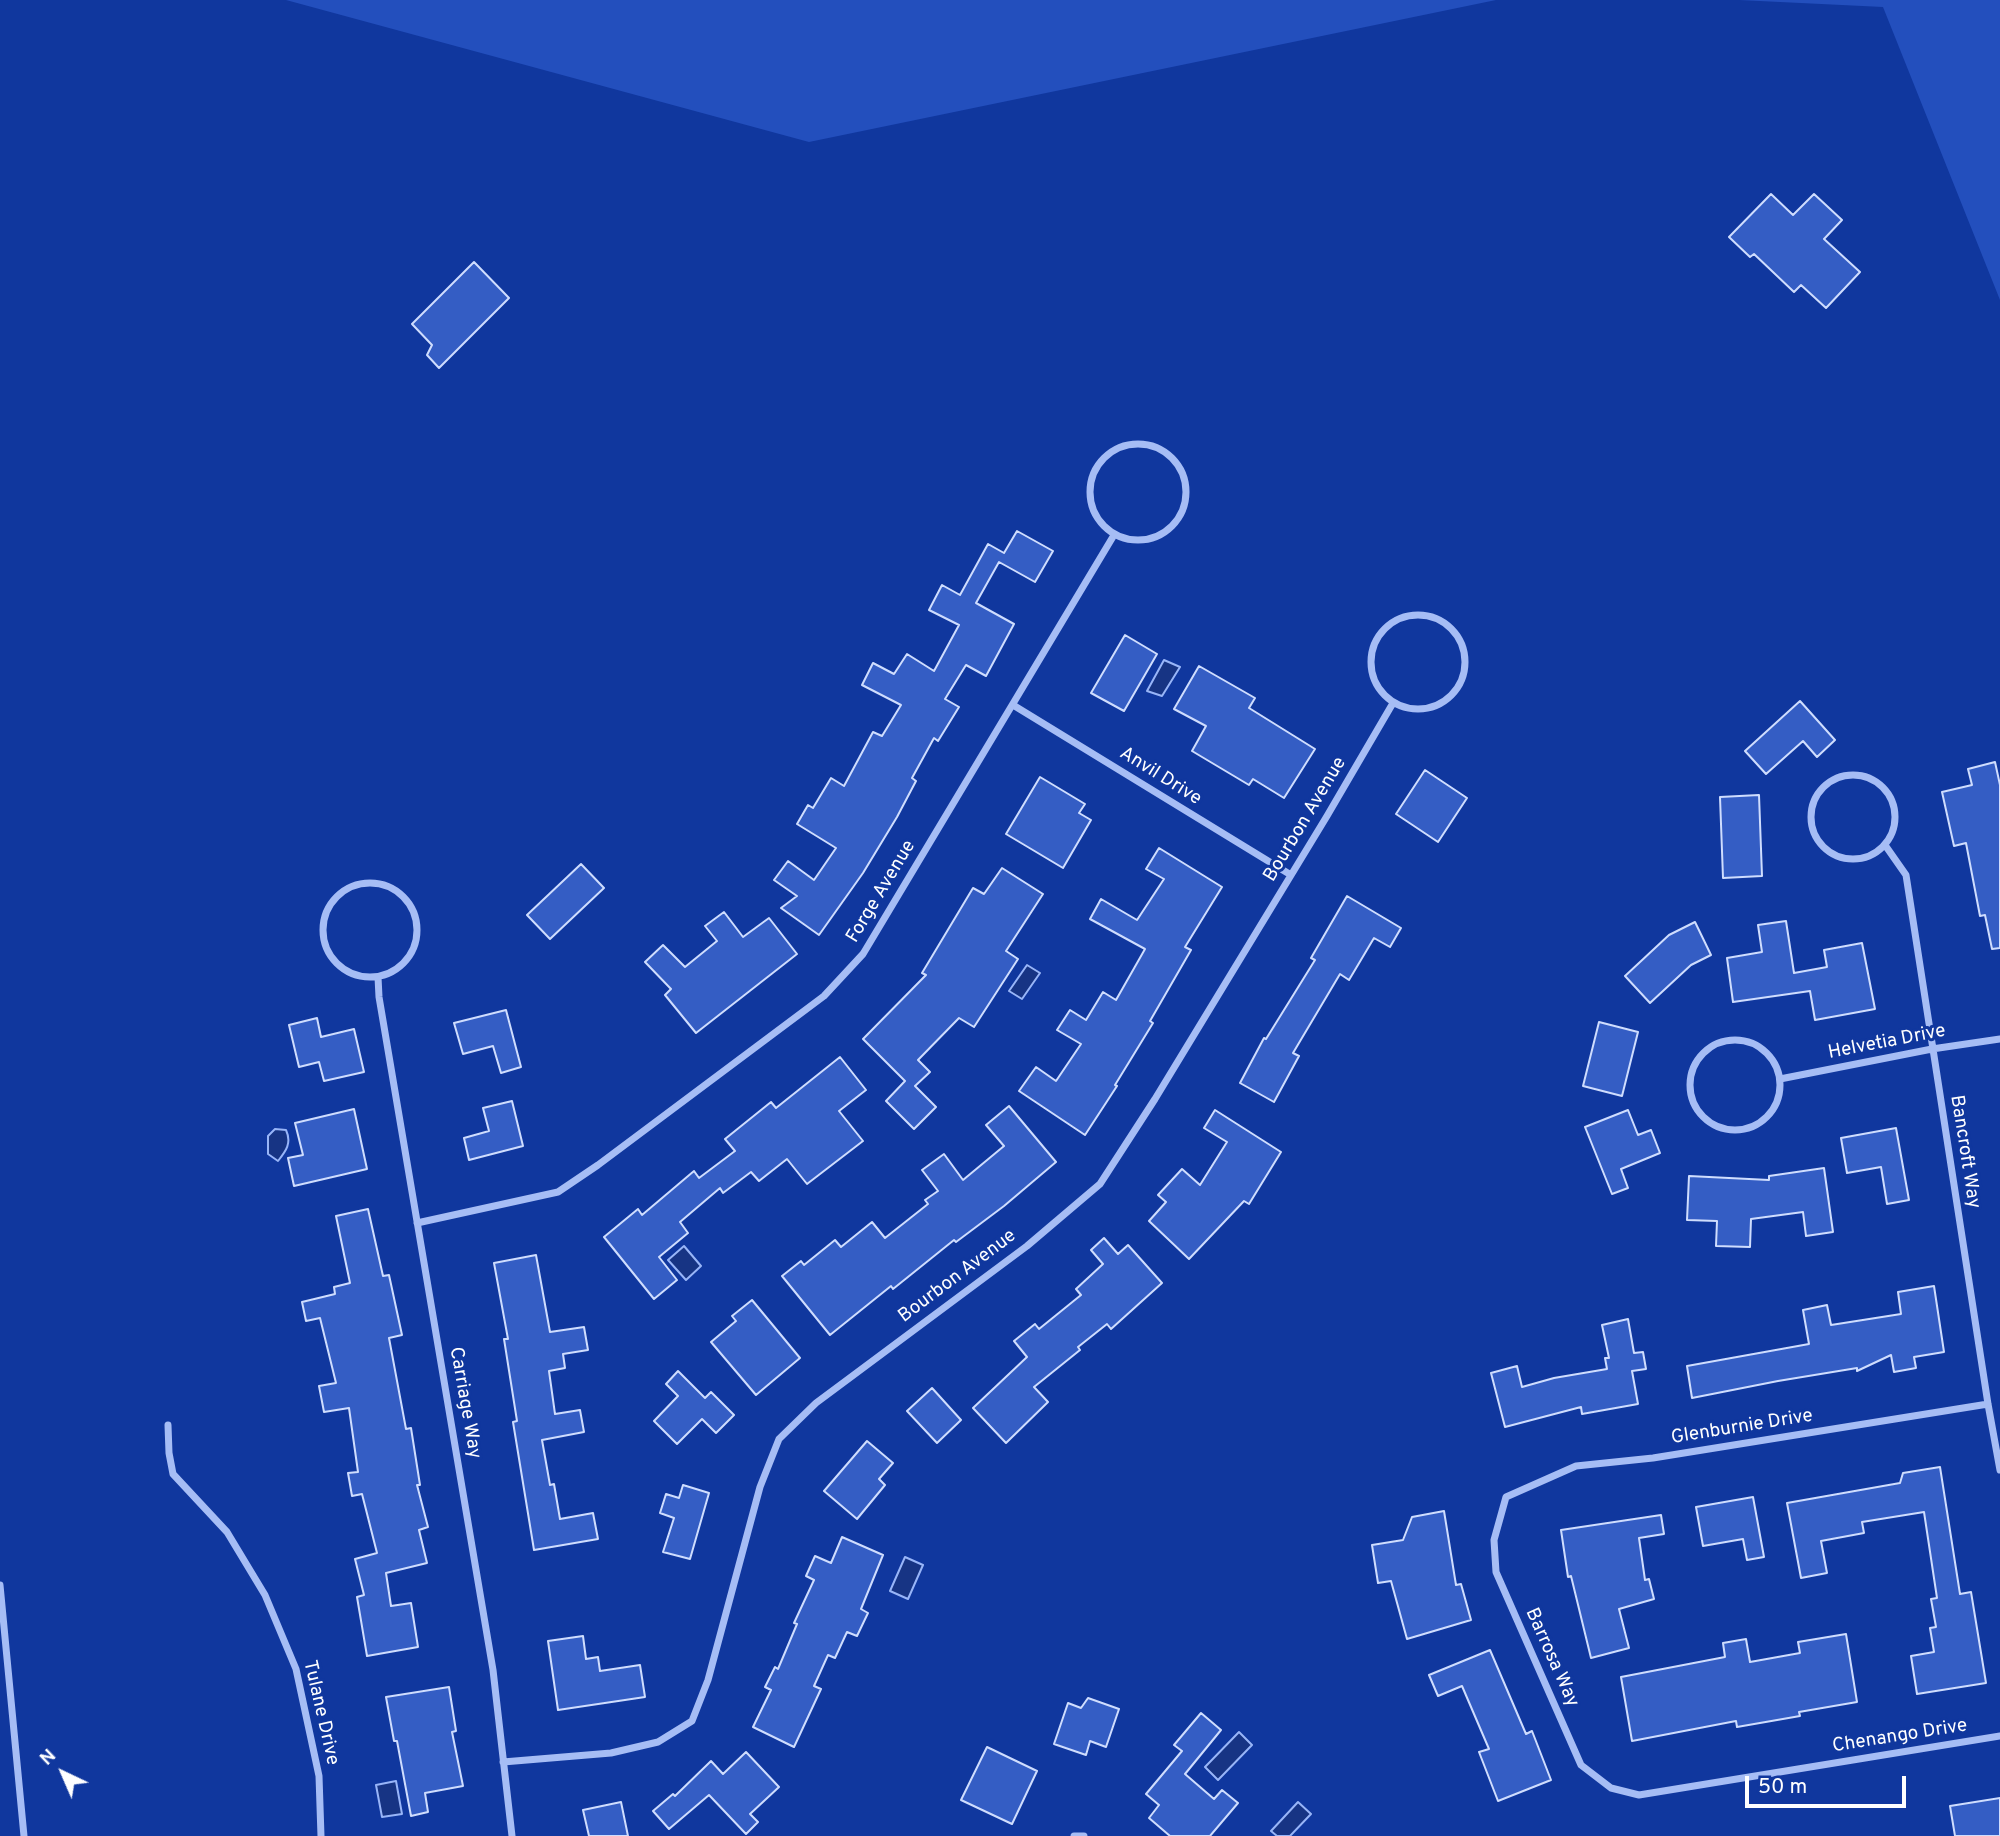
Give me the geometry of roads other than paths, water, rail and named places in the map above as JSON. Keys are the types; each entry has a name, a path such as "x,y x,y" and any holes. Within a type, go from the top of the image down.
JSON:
{"street":[{"path":"1144,443 1162,449 1176,461 1185,478 1186,497 1181,515 1168,530 1151,538 1132,540 1114,534 1100,522 1091,505 1090,486 1095,468 1108,454 1125,445 1144,443"},
{"name":"Forge Avenue","path":"417,1223 558,1192 824,996 863,954 1114,534"},
{"path":"1406,616 1428,617 1443,622 1456,634 1464,651 1464,670 1458,687 1445,700 1429,708 1410,709 1393,703 1379,690 1371,674 1371,655 1377,638 1390,624 1406,616"},
{"name":"Bourbon Avenue","path":"503,1762 611,1754 658,1742 692,1721 708,1680 760,1487 779,1439 816,1402 1027,1246 1100,1184 1155,1099 1393,703"},
{"name":"Anvil Drive","path":"1013,705 1291,875"},
{"path":"1850,774 1867,776 1882,785 1892,798 1896,814 1894,831 1885,845 1872,855 1856,860 1839,857 1824,849 1814,836 1810,819 1812,803 1821,788 1834,778 1850,774"},
{"name":"Bancroft Way","path":"1885,845 1906,875 1987,1404 2000,1470"},
{"path":"362,883 381,883 397,891 410,904 417,922 416,940 409,957 395,970 378,976 359,976 342,969 330,955 323,938 324,919 331,902 345,890 362,883"},
{"name":"Carriage Way","path":"378,976 381,1010 493,1670 512,1836"},
{"name":"Helvetia Drive","path":"1780,1079 1932,1049 2000,1039"},
{"path":"1730,1041 1747,1041 1763,1049 1774,1062 1780,1079 1779,1097 1771,1113 1758,1124 1742,1130 1724,1129 1708,1121 1696,1108 1691,1092 1692,1074 1700,1058 1713,1046 1730,1041"},
{"name":"Glenburnie Drive","path":"1506,1497 1576,1466 1653,1458 1987,1404"},
{"name":"Tulane Drive","path":"168,1424 173,1474 226,1532 265,1595 296,1669 319,1776 321,1836"},
{"name":"Barrosa Way","path":"1506,1497 1494,1540 1496,1572 1581,1765 1611,1788 1639,1795"},
{"path":"0,1585 24,1836"},
{"name":"Chenango Drive","path":"1639,1795 2000,1736"},
{"path":"1074,1836 1084,1836"}]}
